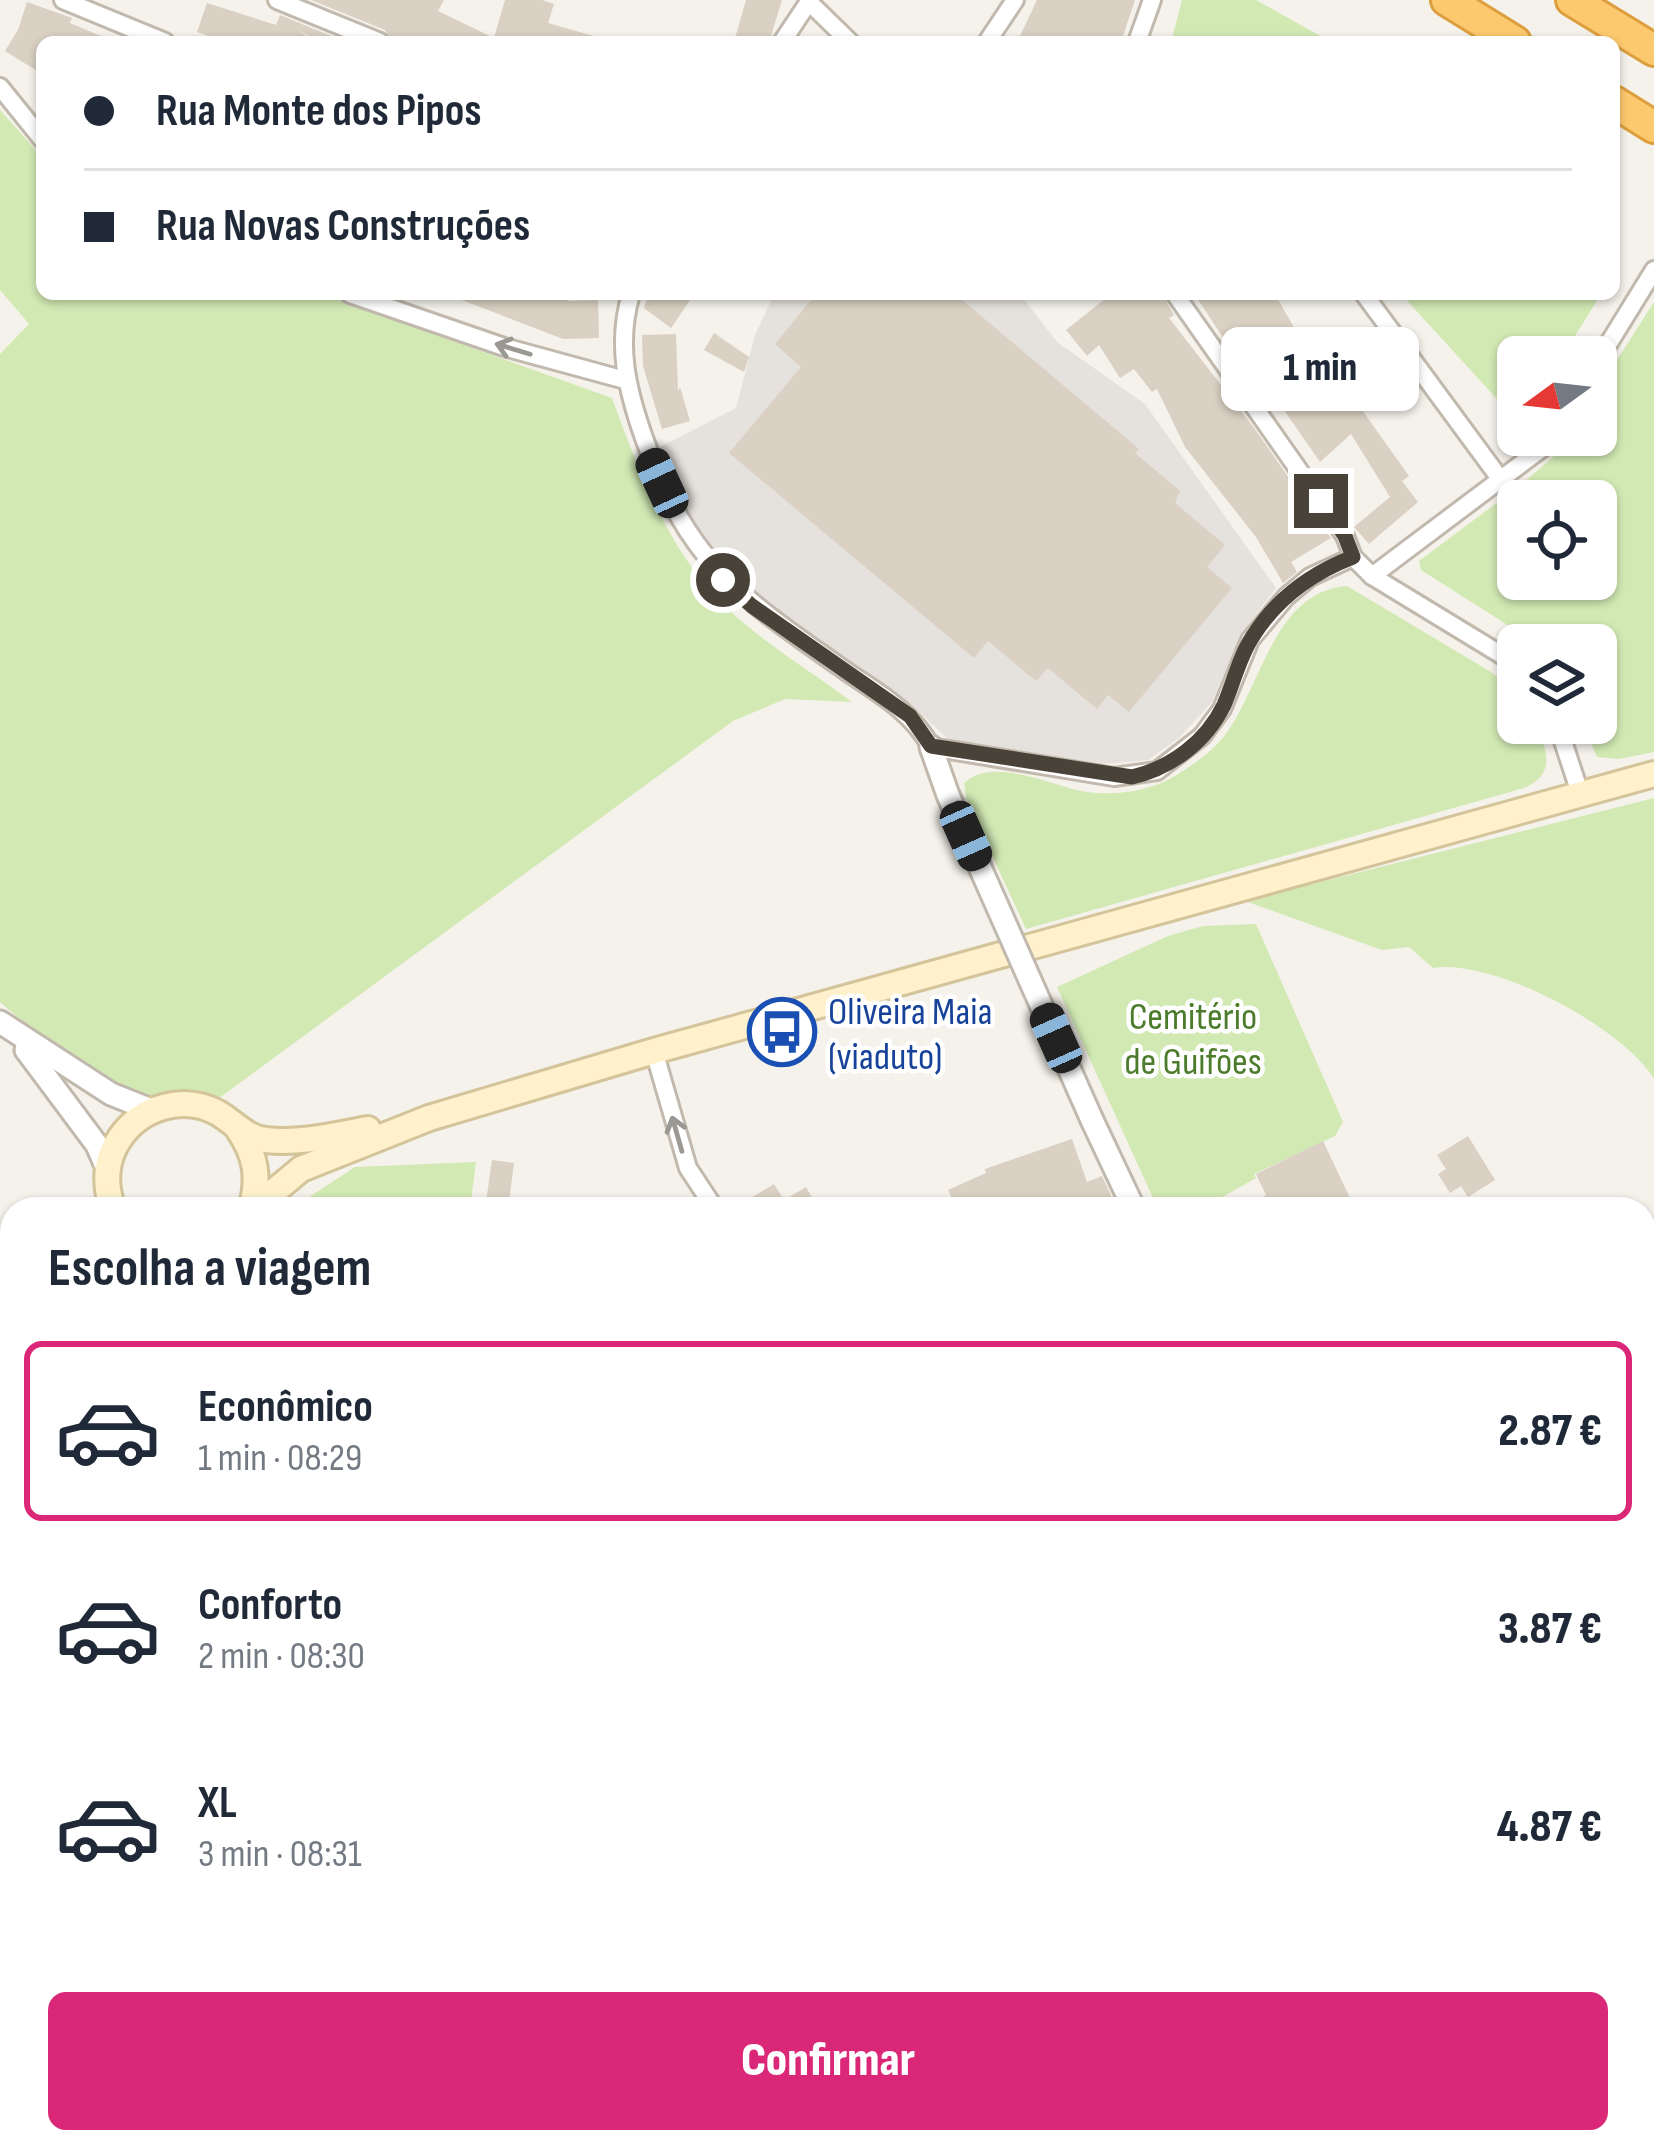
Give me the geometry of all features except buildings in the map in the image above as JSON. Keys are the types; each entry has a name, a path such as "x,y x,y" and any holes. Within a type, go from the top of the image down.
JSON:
{"highway":[{"path":"1447,0 1505,36"},
{"path":"1573,0 1654,50"},
{"path":"1620,106 1654,127"}],"main road":[{"path":"267,1197 302,1169 429,1118 1654,774"},
{"path":"111,1197 107,1168 115,1144 130,1124 151,1110 173,1104 218,1113 254,1138 290,1141 429,1118"},
{"path":"236,1127 250,1146 256,1168 255,1197"}],"street":[{"path":"63,0 150,36"},
{"path":"277,0 365,36"},
{"path":"991,36 1015,0"},
{"path":"1139,36 1152,0"},
{"path":"786,36 809,1 844,36"},
{"path":"0,88 36,132"},
{"path":"1613,336 1654,270"},
{"path":"367,300 503,347 626,380"},
{"path":"630,300 623,349 626,380 673,507 723,580 752,606 910,716 931,746 948,795 1128,1197"},
{"path":"1179,300 1345,536 1353,557 1372,576 1497,651"},
{"path":"1368,300 1501,480 1532,456"},
{"path":"1372,576 1497,483"},
{"path":"931,746 1114,777 1157,771 1183,754 1212,723 1250,640 1286,597 1310,577 1353,557"},
{"path":"1564,744 1580,793"},
{"path":"5,1026 111,1094 151,1110"},
{"path":"5,1026 59,1091 107,1168"},
{"path":"655,1051 688,1168 708,1197"}],"shaded area":[{"path":"771,300 1025,300 1057,342 1145,404 1276,588 1241,634 1212,702 1179,738 1148,760 1082,766 950,741 915,708 746,586 698,531 658,448 736,408 755,335"}],"green space":[{"path":"1182,0 1256,0 1320,36 1173,36"},
{"path":"0,110 36,150 36,300 339,300 612,398 657,509 705,584 756,633 852,702 785,699 733,721 215,1101 122,1092 108,1086 76,1066 0,1002 0,354 29,324 0,290"},
{"path":"1406,300 1597,300 1575,336 1497,336 1497,399"},
{"path":"1654,302 1654,752 1619,759 1597,757 1591,744 1617,744 1617,624 1506,624 1421,570 1419,561 1497,503 1497,600 1617,600 1617,480 1526,480 1552,458 1617,456 1617,360"},
{"path":"1347,586 1497,677 1497,744 1543,744 1546,760 1541,776 1524,788 1026,929 967,801 964,783 976,775 1007,772 1109,793 1144,789 1182,772 1225,735 1286,623 1322,592"},
{"path":"1654,798 1654,1079 1638,1059 1587,1019 1521,985 1458,968 1433,968 1409,947 1382,950 1245,901"},
{"name":"Cemitério de Guifões","path":"1256,924 1343,1122 1335,1136 1254,1174 1256,1178 1222,1197 1153,1197 1057,987 1168,936 1203,926"},
{"path":"476,1162 472,1197 309,1197 355,1167"}],"place":[{"name":"Oliveira Maia (viaduto)","path":"782,1032"}],"route":[{"path":"723,580 752,606 910,716 931,746 1132,777 1157,771 1202,736 1222,709 1250,640 1262,623 1310,577 1353,557 1321,501"}]}
